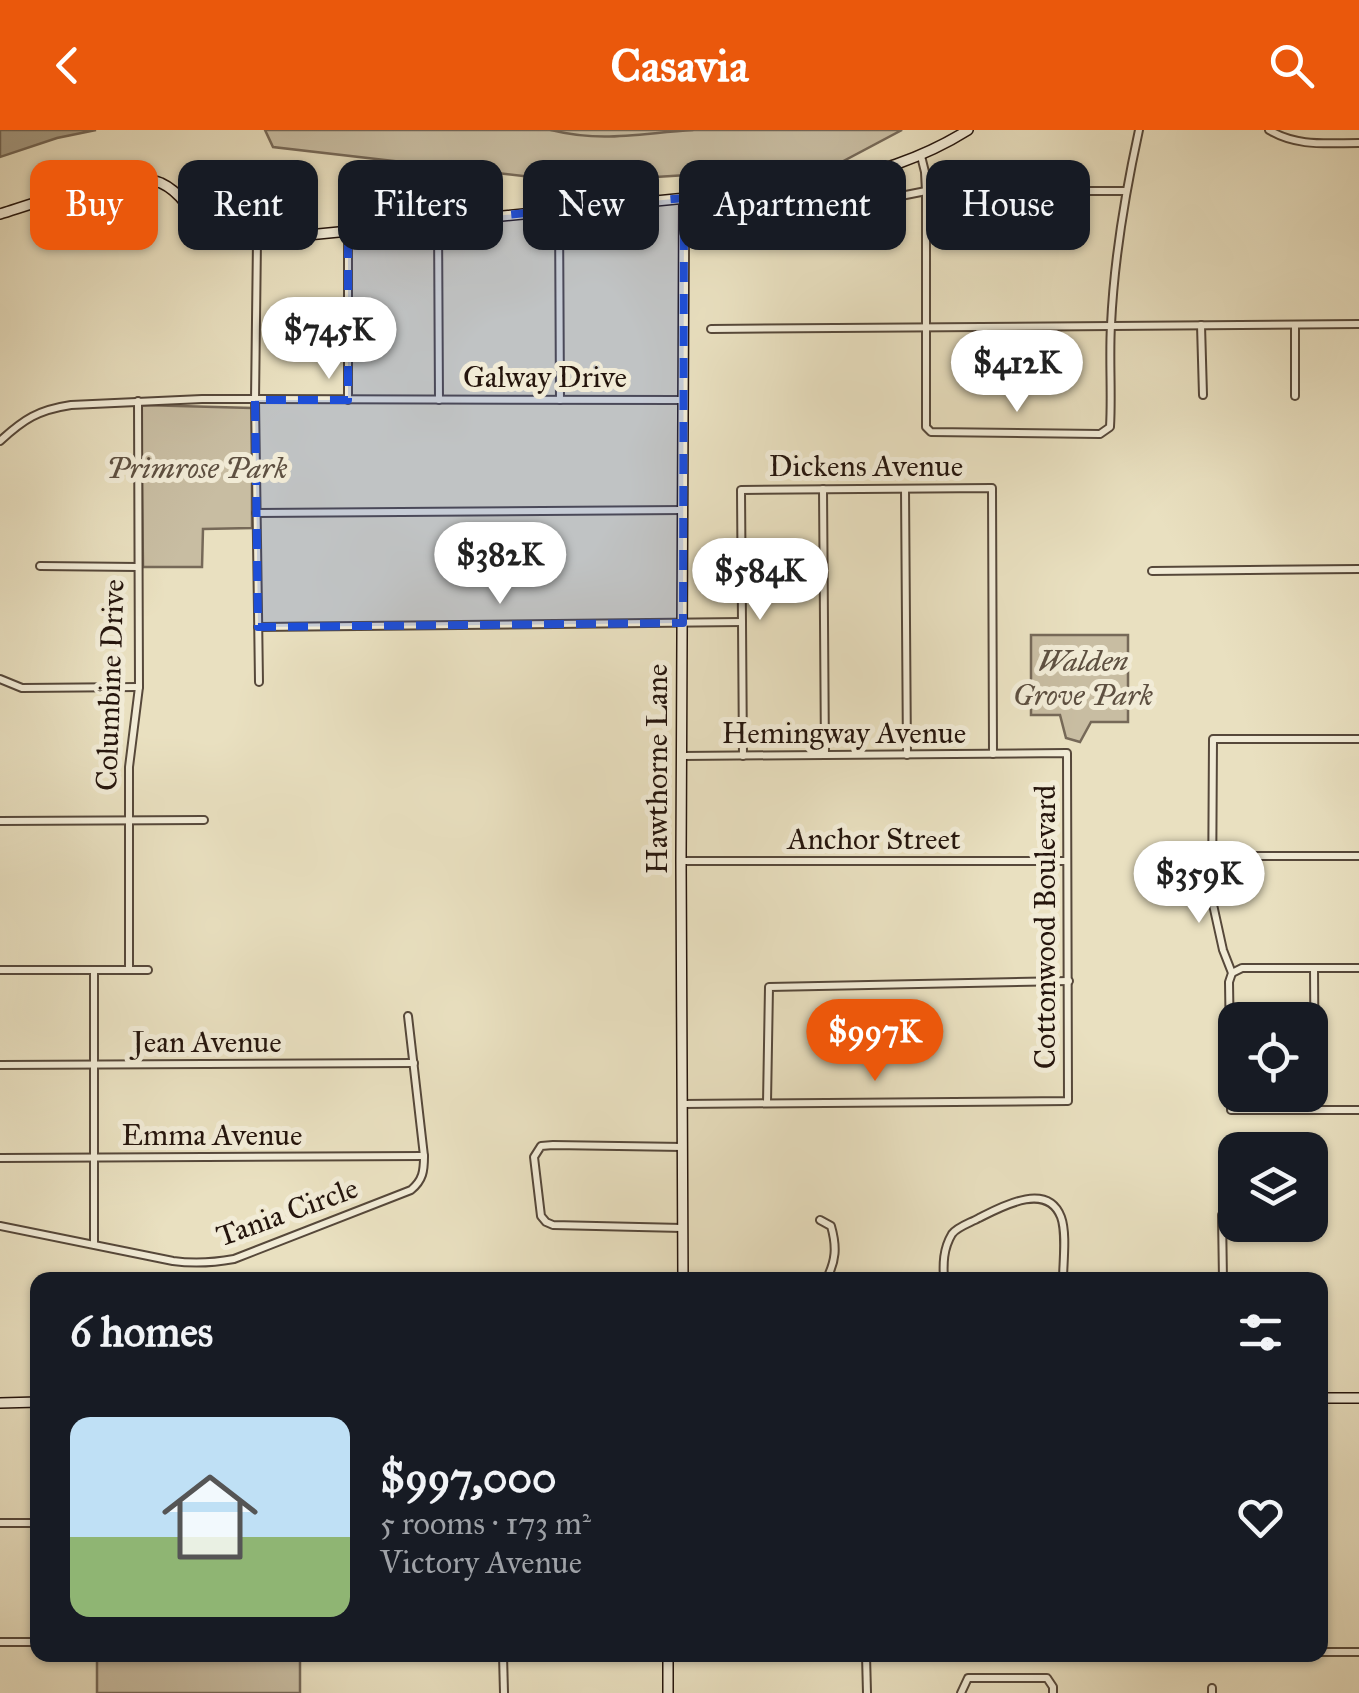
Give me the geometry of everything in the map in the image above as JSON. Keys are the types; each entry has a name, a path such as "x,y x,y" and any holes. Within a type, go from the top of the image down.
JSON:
{"street":[{"path":"906,161 968,130"},
{"path":"921,156 926,191 926,427 931,432 1100,434 1110,427 1111,324 1126,191 1139,130"},
{"path":"1269,130 1303,143 1359,143"},
{"path":"0,214 134,180 161,183 178,195"},
{"path":"906,195 926,191"},
{"path":"1090,191 1126,191"},
{"path":"257,250 259,682"},
{"path":"348,250 348,400"},
{"path":"438,250 439,400"},
{"path":"560,250 560,400"},
{"name":"Hawthorne Lane","path":"683,250 683,1272"},
{"path":"1295,396 1296,324"},
{"path":"710,329 1359,324"},
{"path":"1202,325 1203,395"},
{"name":"Galway Drive","path":"0,442 30,415 52,408 138,401 682,400"},
{"name":"Columbine Drive","path":"129,970 129,767 139,687 138,401"},
{"path":"905,488 907,755"},
{"name":"Dickens Avenue","path":"742,622 742,490 992,488 993,754"},
{"path":"824,489 825,755"},
{"path":"256,514 682,510"},
{"path":"40,566 138,567"},
{"path":"1152,570 1359,569"},
{"path":"258,627 742,622 743,756"},
{"path":"0,679 22,688 139,687"},
{"path":"1229,1002 1232,973 1222,950 1212,900 1212,740 1359,739"},
{"name":"Hemingway Avenue","path":"682,756 1067,754"},
{"name":"Cottonwood Boulevard","path":"768,1102 1068,1101 1067,754"},
{"path":"0,822 204,820"},
{"path":"1212,856 1359,856"},
{"name":"Anchor Street","path":"681,862 1067,861"},
{"path":"1232,973 1242,968 1359,968"},
{"path":"1314,968 1314,1002"},
{"path":"0,970 148,970"},
{"path":"94,970 94,1244"},
{"path":"683,1104 768,1102 769,986 1068,982"},
{"path":"408,1016 424,1156"},
{"name":"Jean Avenue","path":"0,1065 414,1063"},
{"path":"1328,1110 1359,1110"},
{"path":"682,1147 541,1146 534,1158 541,1216 546,1222 683,1228"},
{"name":"Emma Avenue","path":"0,1158 424,1156"},
{"name":"Tania Circle","path":"0,1226 195,1264 234,1259 411,1190 420,1182 424,1156"},
{"path":"944,1272 943,1256 954,1231 1013,1200 1042,1199 1060,1215 1063,1272"},
{"path":"820,1220 831,1226 836,1244 830,1272"},
{"path":"1222,1242 1223,1272"},
{"path":"1328,1398 1359,1398"},
{"path":"0,1402 30,1402"},
{"path":"0,1523 30,1523"},
{"path":"0,1642 30,1642"},
{"path":"1328,1652 1359,1652"},
{"path":"503,1662 504,1693"},
{"path":"668,1662 668,1693"},
{"path":"866,1662 866,1693"},
{"path":"961,1693 968,1678 1047,1678 1053,1693"}],"highlighted area":[{"path":"684,198 683,623 258,627 255,400 348,400 348,230"}],"green space":[{"path":"265,130 902,130 845,160 679,160 679,176 659,177 659,160 523,160 523,176 503,174 503,160 385,160 273,147"},
{"name":"Primrose Park","path":"141,405 252,408 252,528 203,529 202,567 143,567"},
{"name":"Walden Grove Park","path":"1031,635 1128,635 1128,722 1091,722 1080,742 1066,738 1060,715 1031,715"},
{"path":"97,1662 300,1662 300,1693 97,1693"}],"shaded area":[{"path":"0,130 96,130 0,157"}],"waterway":[{"path":"551,130 605,137 693,130"}]}
